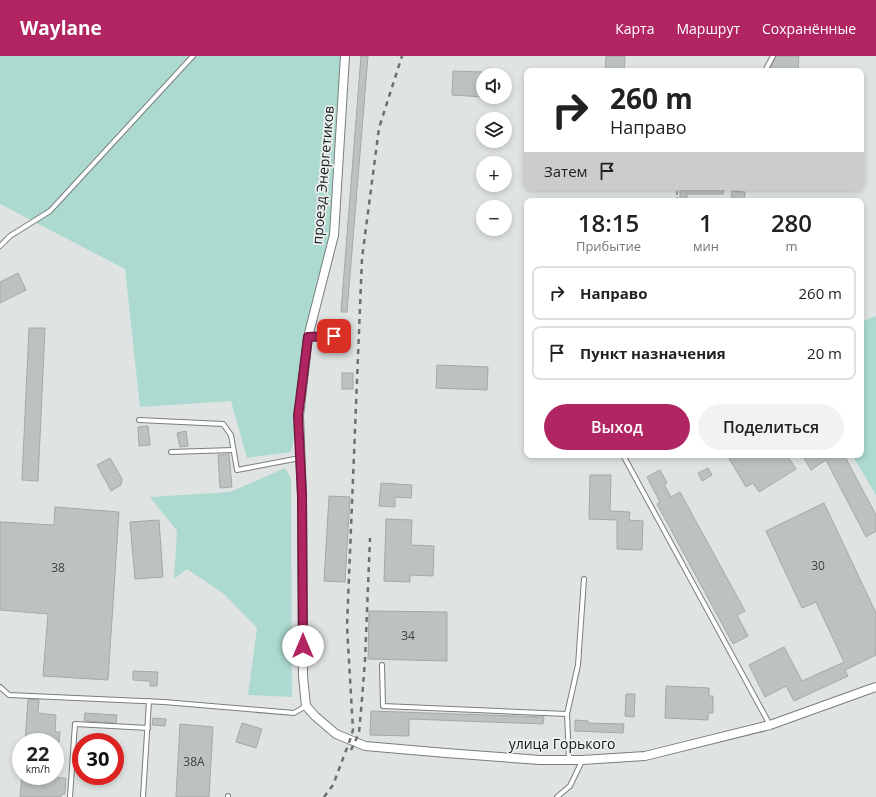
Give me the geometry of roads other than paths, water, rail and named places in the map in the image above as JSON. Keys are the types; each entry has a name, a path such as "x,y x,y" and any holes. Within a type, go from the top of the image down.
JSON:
{"street":[{"name":"проезд Энергетиков","path":"306,706 303,676 302,496 298,416 308,337 334,235 345,56"},
{"name":"улица Горького","path":"306,706 336,734 365,746 540,760 582,760 645,756 770,725 876,687"}],"lane":[{"path":"0,246 10,236 50,211 193,56"},
{"path":"767,68 773,56"},
{"path":"308,337 348,335"},
{"path":"139,420 223,424 231,436 237,470 300,458"},
{"path":"170,452 233,450"},
{"path":"625,458 770,725"},
{"path":"569,760 567,714 578,665 584,579"},
{"path":"382,666 383,706 567,714"},
{"path":"0,687 9,695 149,701 294,713 306,706"},
{"path":"143,797 149,701"},
{"path":"70,797 75,724 148,728"},
{"path":"557,797 570,786 582,760"}],"railway":[{"path":"324,797 333,785 353,730 347,626 362,258 379,128 402,56"},
{"path":"351,750 359,733 365,660 370,538"}]}
